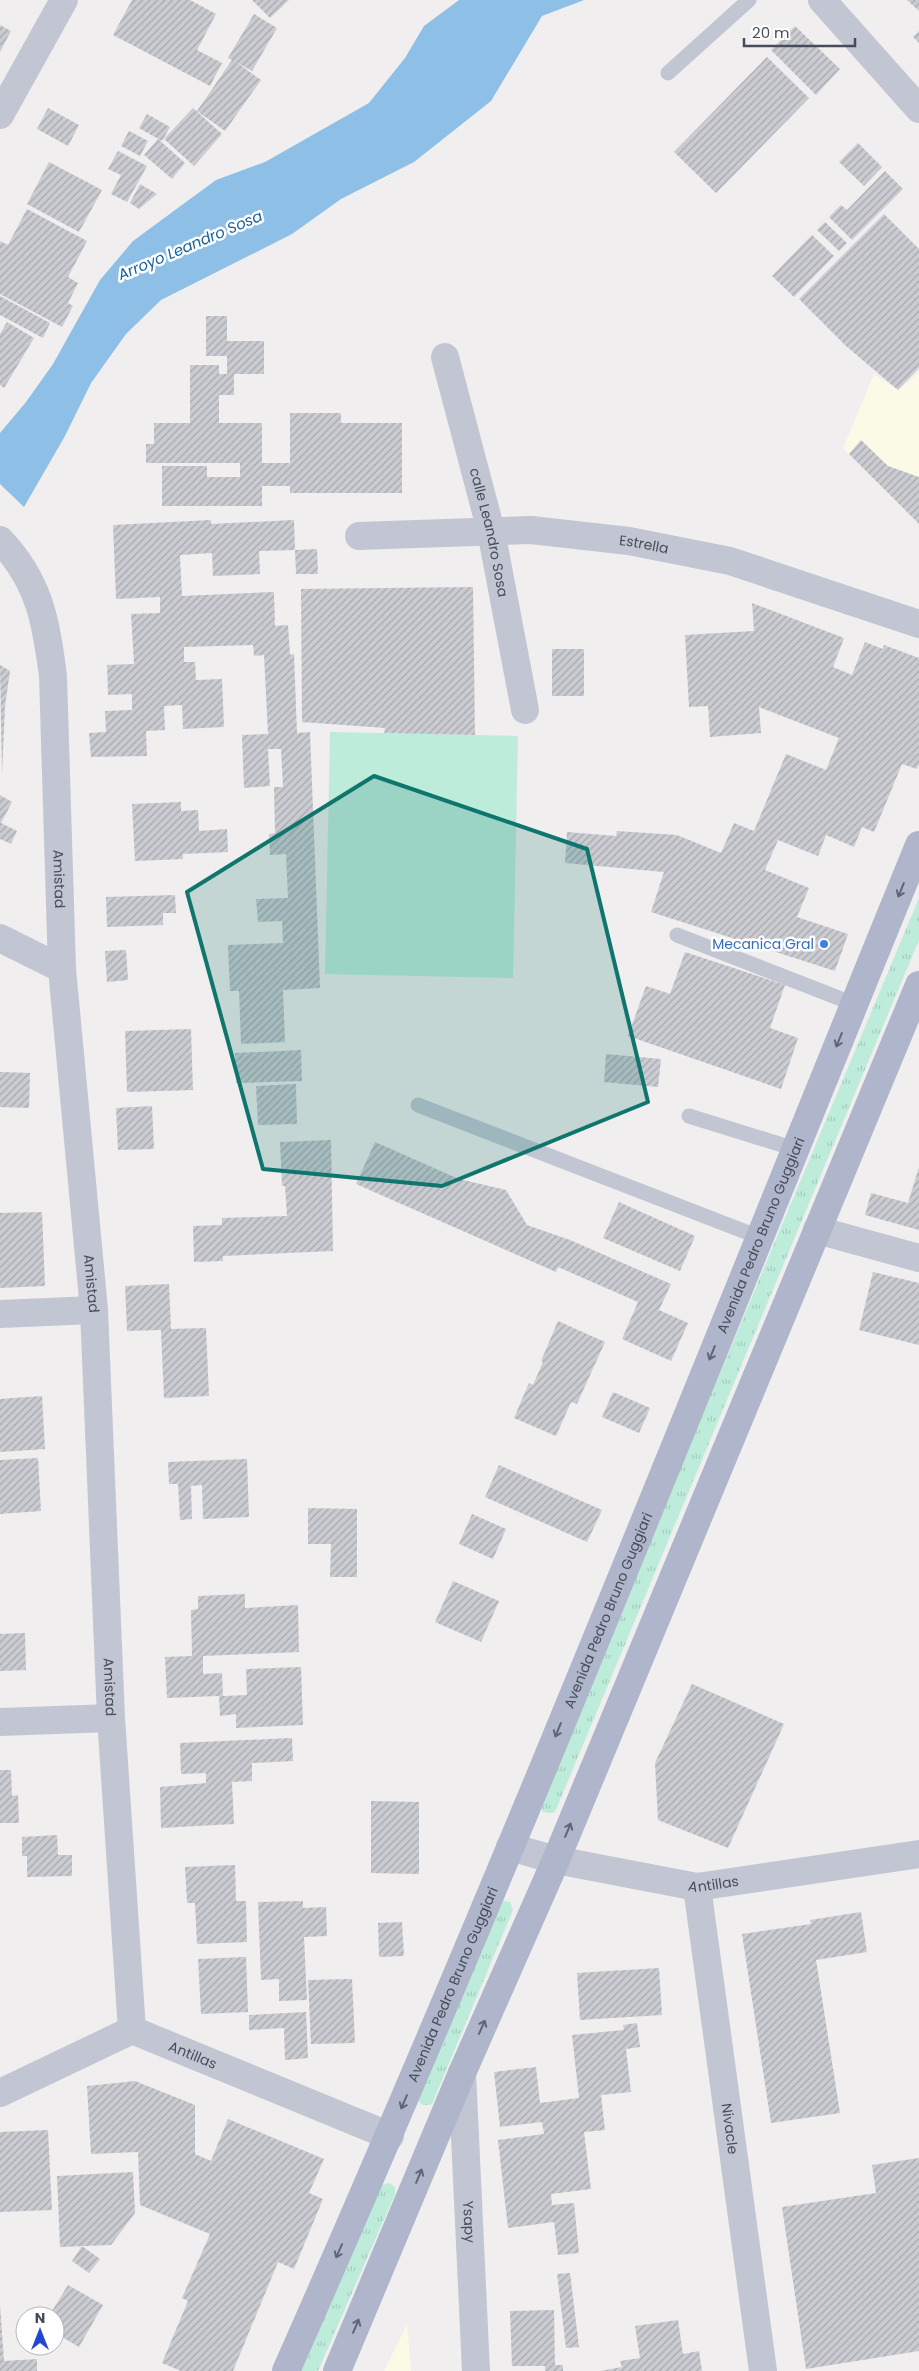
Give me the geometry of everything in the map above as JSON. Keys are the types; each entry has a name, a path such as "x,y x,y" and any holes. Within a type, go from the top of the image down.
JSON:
{"main road":[{"name":"Avenida Pedro Bruno Guggiari","path":"286,2371 390,2136 510,1847 919,845"},
{"path":"337,2371 462,2073 556,1860 919,984"}],"street":[{"path":"0,115 64,0"},
{"path":"822,0 919,109"},
{"name":"calle Leandro Sosa","path":"444,357 491,531 525,710"},
{"name":"Estrella","path":"359,536 530,530 629,541 730,562 919,624"},
{"name":"Amistad","path":"3,543 28,578 40,603 47,630 52,667 62,969 94,1310 111,1718 132,2030"},
{"path":"0,938 62,969"},
{"path":"818,1230 919,1258"},
{"path":"0,1314 94,1310"},
{"path":"0,1722 111,1718"},
{"name":"Antillas","path":"510,1847 556,1860 698,1887 919,1854"},
{"name":"Nivacle","path":"698,1887 763,2371"},
{"path":"0,2094 132,2030"},
{"name":"Antillas","path":"132,2030 390,2136"},
{"name":"Ysapy","path":"462,2073 476,2371"}],"lane":[{"path":"668,73 749,0"},
{"path":"677,935 854,1004"},
{"path":"418,1105 759,1237"},
{"path":"689,1116 795,1149"}],"highlighted area":[{"path":"374,776 587,849 648,1102 442,1186 263,1169 187,892"}],"shaded area":[{"path":"919,372 919,524 843,448 874,374 898,390"},
{"path":"407,2324 411,2371 384,2371"}],"green space":[{"path":"330,732 518,736 513,978 325,974"},
{"path":"919,898 919,940 555,1812 543,1812 539,1805"},
{"path":"503,1901 510,1902 513,1910 432,2104 422,2104 418,2100"},
{"path":"389,2183 395,2187 395,2194 318,2371 299,2371 379,2186"}],"water":[{"name":"Arroyo Leandro Sosa","path":"459,0 584,0 542,16 491,101 414,162 341,199 292,234 161,300 126,334 91,383 65,436 24,507 0,484 0,433 26,402 53,364 100,280 133,241 216,180 265,162 369,103 405,58 424,26"}],"building":[{"path":"132,0 190,0 216,14 197,50 222,63 210,86 113,35"},
{"path":"252,0 289,0 270,18"},
{"path":"907,0 919,0 919,11"},
{"path":"254,14 277,28 252,71 236,62 261,80 225,131 197,111 232,60 228,58"},
{"path":"0,25 11,31 0,52"},
{"path":"795,26 840,69 816,95 771,50"},
{"path":"919,31 919,43 913,37"},
{"path":"767,57 809,98 716,193 674,152"},
{"path":"48,108 79,125 68,146 37,129"},
{"path":"193,108 222,134 194,166 164,139"},
{"path":"147,114 170,127 162,141 139,128"},
{"path":"129,131 148,141 140,156 121,146"},
{"path":"158,139 185,163 172,179 144,155"},
{"path":"858,143 882,167 864,186 839,162"},
{"path":"118,151 147,166 127,202 111,194 121,175 108,169"},
{"path":"49,162 102,190 79,232 27,204"},
{"path":"885,171 903,189 852,240 829,217 841,205 847,210"},
{"path":"140,184 157,194 139,209 130,203"},
{"path":"27,209 87,241 68,277 78,283 68,303 73,306 62,327 0,294 0,241 8,245"},
{"path":"884,214 919,249 919,368 898,390 846,346 799,299"},
{"path":"825,222 847,243 839,251 817,230"},
{"path":"812,235 834,256 794,297 772,276"},
{"path":"0,296 50,323 43,338 0,315"},
{"path":"206,316 227,316 227,341 264,341 264,374 234,374 234,395 219,395 219,423 262,423 262,463 290,463 290,413 341,413 341,423 402,423 402,493 290,493 290,486 262,486 262,506 162,506 162,466 207,466 207,477 240,477 240,463 146,463 146,444 154,444 154,423 190,423 190,365 219,365 219,374 227,374 227,356 206,356"},
{"path":"7,322 34,338 4,388 0,385 0,334"},
{"path":"861,440 888,466 919,477 919,524 849,454"},
{"path":"211,520 211,524 294,520 295,550 259,551 260,574 213,576 212,553 180,555 182,596 274,592 275,626 288,625 290,655 294,654 297,733 310,732 320,988 283,990 285,1042 241,1044 239,991 230,991 228,945 283,943 282,921 258,922 256,899 288,898 286,854 270,855 269,834 275,833 274,787 283,787 281,749 268,749 270,786 244,788 242,735 268,734 264,655 254,656 253,645 184,647 184,662 195,662 196,680 222,679 224,727 183,729 182,705 164,706 165,730 146,731 147,756 91,757 89,733 106,732 105,711 132,710 132,694 108,695 107,665 134,664 131,614 160,613 160,597 116,599 113,525"},
{"path":"317,549 318,574 296,574 295,550"},
{"path":"473,587 475,735 384,733 385,728 302,722 301,589"},
{"path":"752,603 844,638 833,667 852,675 865,642 883,649 884,645 919,658 919,764 917,769 902,764 874,832 862,827 854,847 826,835 818,856 778,840 765,870 809,888 797,917 848,934 835,971 651,912 664,872 565,863 567,832 616,836 617,831 677,835 721,853 734,823 754,831 786,754 826,770 839,738 759,707 761,733 710,737 708,706 689,707 685,635 754,631"},
{"path":"552,649 584,649 584,696 552,696"},
{"path":"0,665 10,671 5,706 2,776"},
{"path":"0,795 12,802 1,823 17,831 11,844 0,839"},
{"path":"181,802 181,811 198,810 199,831 227,829 228,852 183,854 183,859 135,861 132,804"},
{"path":"175,895 176,913 163,913 163,925 107,927 106,897"},
{"path":"126,950 128,980 107,982 105,951"},
{"path":"685,952 785,985 770,1028 798,1038 781,1089 628,1036 646,986 670,994"},
{"path":"191,1029 193,1090 127,1092 125,1031"},
{"path":"301,1050 302,1081 236,1083 235,1053"},
{"path":"606,1054 661,1059 658,1087 604,1082"},
{"path":"0,1072 30,1073 29,1108 0,1107"},
{"path":"296,1084 297,1124 258,1125 256,1086"},
{"path":"152,1106 154,1149 118,1150 116,1108"},
{"path":"331,1140 333,1251 223,1256 223,1261 194,1262 193,1226 222,1225 222,1218 287,1216 285,1186 282,1186 280,1142"},
{"path":"375,1142 459,1179 506,1190 527,1225 570,1240 671,1284 659,1310 688,1323 671,1361 622,1339 638,1302 558,1267 556,1272 356,1184"},
{"path":"919,1167 919,1230 865,1215 871,1193 908,1203"},
{"path":"619,1202 695,1236 680,1271 603,1238"},
{"path":"42,1212 45,1286 0,1288 0,1213"},
{"path":"873,1272 919,1283 919,1345 859,1330"},
{"path":"169,1284 171,1329 206,1328 209,1396 164,1398 161,1330 127,1331 125,1286"},
{"path":"558,1321 605,1342 577,1404 571,1402 556,1436 514,1418 529,1383 533,1385"},
{"path":"613,1392 650,1408 639,1433 602,1417"},
{"path":"42,1396 45,1449 0,1452 0,1399"},
{"path":"38,1458 41,1511 0,1514 0,1460"},
{"path":"247,1459 249,1517 203,1519 202,1485 191,1486 192,1519 180,1520 178,1484 169,1484 168,1462"},
{"path":"499,1465 602,1510 587,1542 485,1497"},
{"path":"308,1508 357,1509 357,1577 330,1577 331,1544 308,1544"},
{"path":"472,1514 506,1529 493,1559 459,1544"},
{"path":"453,1581 499,1601 481,1642 435,1622"},
{"path":"245,1594 245,1608 298,1605 299,1652 203,1656 203,1674 222,1673 223,1696 247,1695 246,1669 301,1667 303,1725 236,1728 236,1714 220,1716 219,1696 167,1698 165,1657 192,1656 191,1610 198,1609 198,1596"},
{"path":"25,1633 26,1670 0,1671 0,1634"},
{"path":"692,1684 784,1724 728,1848 658,1820 655,1763"},
{"path":"292,1738 293,1761 252,1763 252,1781 232,1782 234,1824 161,1828 160,1787 206,1783 206,1773 181,1774 180,1743"},
{"path":"0,1770 11,1770 12,1796 18,1795 19,1823 0,1823"},
{"path":"371,1801 419,1802 419,1874 371,1873"},
{"path":"57,1835 58,1855 72,1855 72,1876 27,1877 27,1856 22,1856 22,1837"},
{"path":"235,1865 236,1901 246,1901 247,1942 197,1944 195,1903 187,1903 185,1867"},
{"path":"303,1901 303,1908 326,1907 327,1936 304,1937 307,2000 279,2001 279,1979 261,1980 258,1902"},
{"path":"861,1912 867,1952 816,1960 840,2113 771,2123 742,1934 811,1924 810,1920"},
{"path":"402,1922 404,1956 379,1957 378,1923"},
{"path":"246,1957 248,2012 201,2014 198,1959"},
{"path":"659,1968 662,2015 580,2020 577,1973"},
{"path":"352,1979 355,2043 311,2044 308,1980"},
{"path":"306,2012 308,2058 285,2060 284,2028 249,2030 249,2015"},
{"path":"637,2023 640,2047 626,2049 631,2092 601,2095 605,2130 584,2132 591,2189 551,2194 552,2205 574,2203 579,2253 558,2255 554,2222 508,2228 498,2140 544,2134 542,2122 500,2127 494,2072 536,2067 540,2103 579,2098 572,2035 624,2030 623,2025"},
{"path":"135,2081 195,2105 195,2154 211,2161 228,2119 324,2159 309,2193 323,2199 294,2269 278,2262 233,2371 181,2371 162,2363 188,2301 182,2298 210,2234 140,2205 138,2152 91,2154 87,2086"},
{"path":"48,2130 52,2210 0,2212 0,2132"},
{"path":"919,2158 919,2351 806,2369 782,2207 876,2193 872,2165"},
{"path":"133,2172 135,2213 111,2245 60,2247 57,2176"},
{"path":"82,2246 100,2259 89,2273 72,2261"},
{"path":"570,2273 579,2347 566,2348 557,2274"},
{"path":"68,2285 103,2305 79,2347 65,2339 65,2306 55,2306"},
{"path":"0,2305 4,2361 37,2359 37,2371 0,2371"},
{"path":"554,2310 555,2365 563,2365 563,2371 545,2371 545,2366 512,2366 510,2311"},
{"path":"678,2320 683,2354 699,2351 702,2371 600,2371 622,2367 620,2361 640,2358 635,2326"}],"place":[{"name":"Mecanica Gral","path":"824,944"}]}
